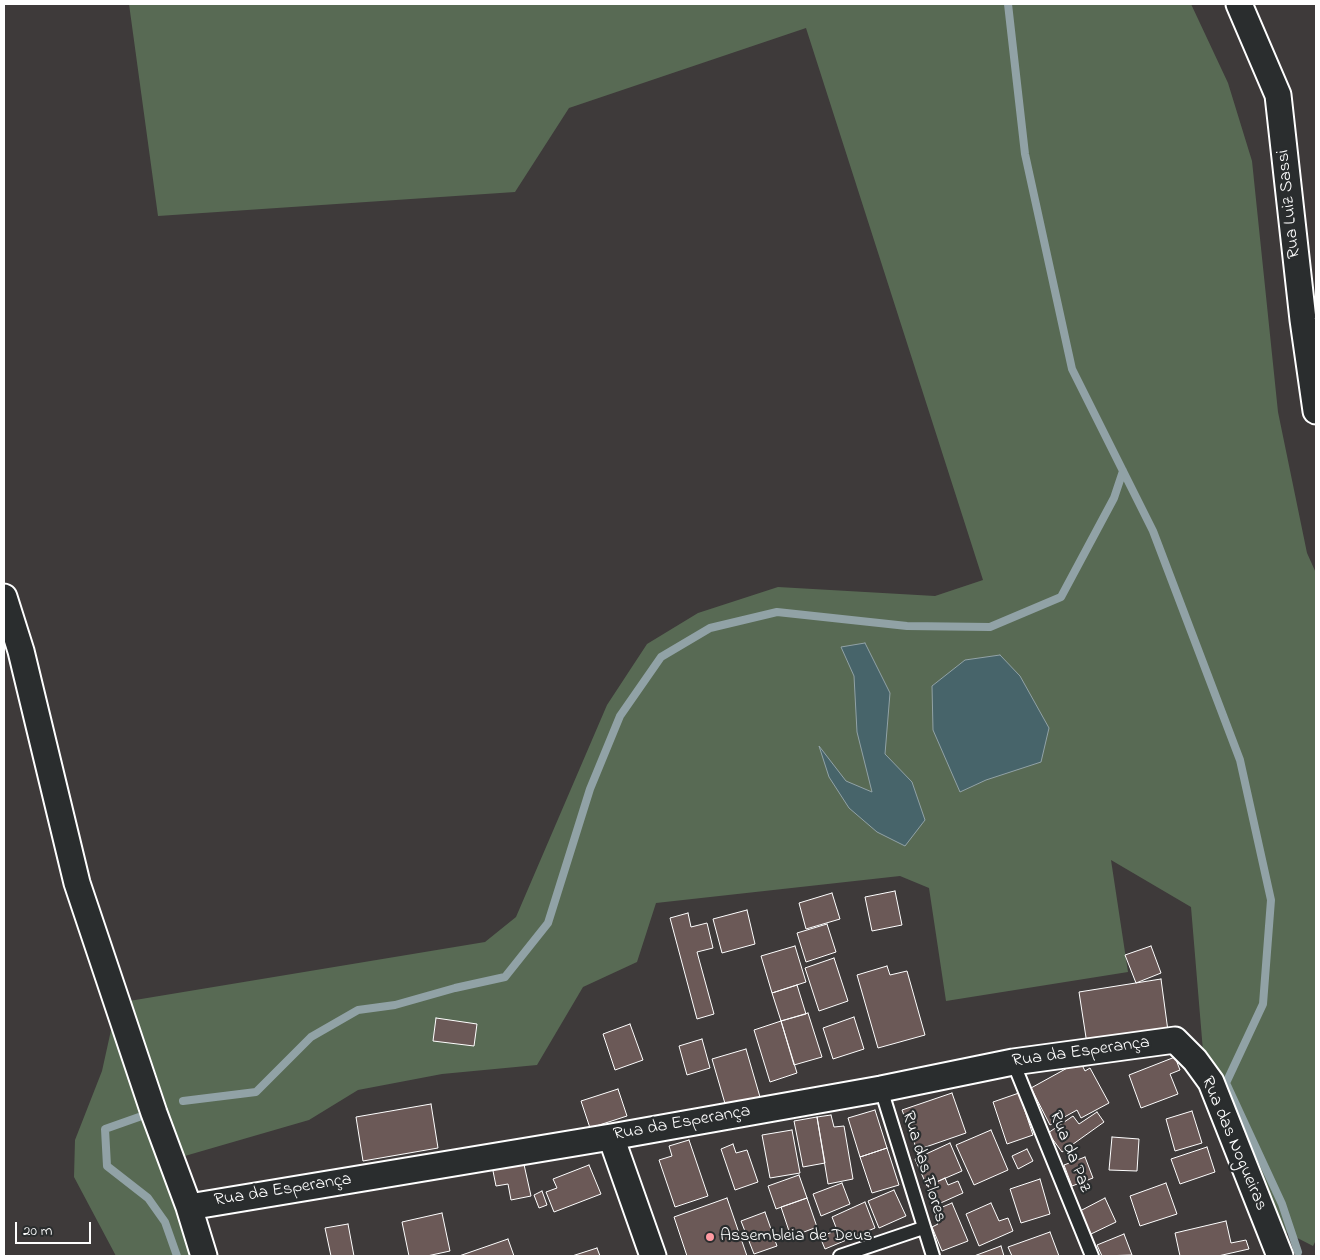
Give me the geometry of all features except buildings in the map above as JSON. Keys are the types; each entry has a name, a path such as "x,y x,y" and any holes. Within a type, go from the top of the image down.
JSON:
{"street":[{"name":"Rua Luiz Sassi","path":"1239,4 1278,95 1303,320 1316,411"},
{"path":"4,597 21,651 77,883 154,1113 189,1206 204,1256"},
{"name":"Rua da Esperança","path":"189,1206 611,1137 880,1089 1013,1062 1175,1040"},
{"name":"Rua das Nogueiras","path":"1175,1040 1195,1060 1211,1082 1280,1256"},
{"path":"611,1137 654,1256"}],"lane":[{"name":"Rua da Paz","path":"1013,1062 1092,1256"},
{"name":"Rua das Flores","path":"880,1089 933,1256"},
{"path":"840,1256 923,1228"}],"green space":[{"path":"129,4 1191,4 1228,83 1252,161 1278,412 1307,553 1316,573 1316,1240 1313,1246 1274,1226 1203,1051 1191,907 1111,860 1128,972 946,1001 929,888 900,876 656,903 637,962 583,987 537,1065 442,1074 358,1090 309,1120 171,1160 204,1256 116,1256 74,1177 75,1140 102,1071 117,1003 485,942 516,917 607,705 647,644 698,613 778,587 935,596 983,580 806,28 569,108 515,192 158,216"}],"water":[{"path":"865,643 890,693 885,754 912,782 925,820 905,846 877,832 849,808 829,777 819,746 846,781 872,792 857,732 854,676 841,647"},
{"path":"1000,655 1020,676 1049,728 1041,762 986,780 960,792 933,730 932,686 965,660"}],"waterway":[{"path":"1008,4 1025,154 1072,369 1153,531 1240,760 1271,900 1263,1004 1226,1083 1282,1204 1298,1252"},
{"path":"183,1101 256,1092 311,1037 358,1010 395,1005 455,988 505,977 548,923 590,789 620,716 661,657 710,628 777,612 907,626 990,627 1061,597 1114,498 1123,471"},
{"path":"139,1117 105,1129 107,1166 148,1198 165,1222 177,1256"}],"place":[{"name":"Assembleia de Deus","path":"710,1237"}]}
